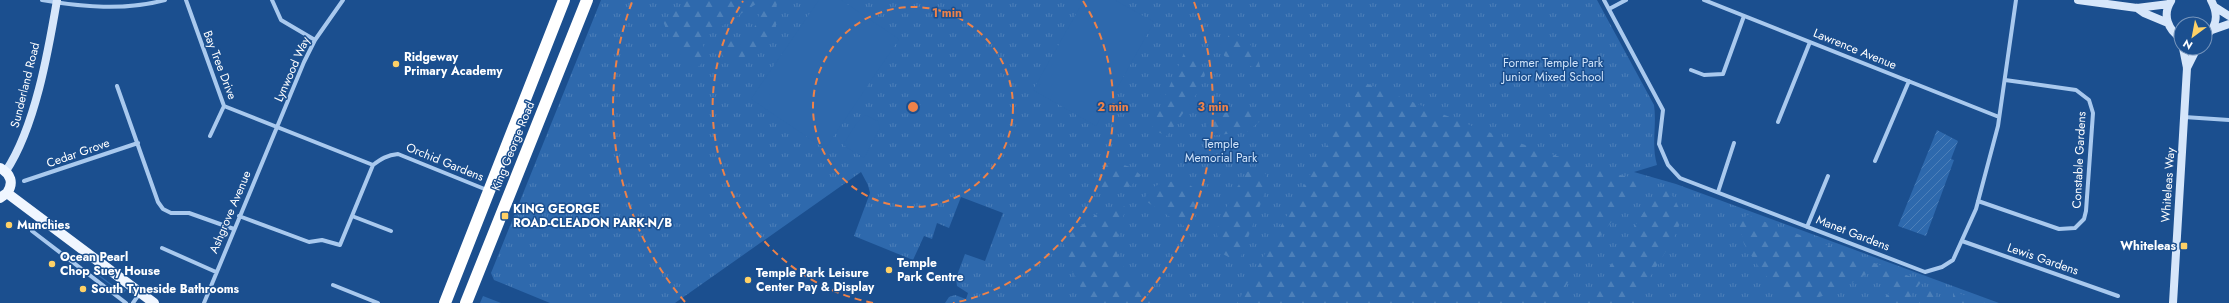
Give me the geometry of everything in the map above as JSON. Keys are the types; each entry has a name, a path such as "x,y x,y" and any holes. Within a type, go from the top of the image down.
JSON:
{"highway":[{"name":"King George Road","path":"445,303 564,0"},
{"name":"King George Road","path":"466,303 587,0"},
{"path":"482,212 499,218"}],"main road":[{"path":"2078,0 2137,8 2171,2"},
{"name":"Sunderland Road","path":"3,170 16,156 28,122 42,73 56,1"},
{"path":"2171,2 2167,10 2168,22 2173,31"},
{"path":"2213,4 2229,16"},
{"path":"2213,4 2216,15 2213,22"},
{"path":"2137,8 2144,13 2168,22"},
{"path":"2213,32 2229,24"},
{"name":"Whiteleas Way","path":"2173,303 2188,68 2185,56"},
{"name":"Whiteleas Way","path":"2188,68 2193,56"},
{"path":"3,170 11,181 4,196 41,219 154,303"}],"street":[{"path":"42,0 88,7 114,7 165,0"},
{"name":"Bay Tree Drive","path":"186,0 224,106 276,128 373,165"},
{"path":"272,0 281,20 315,40"},
{"name":"Lynwood Way","path":"276,128 315,40 344,0"},
{"name":"Manet Gardens","path":"1604,0 1663,110 1659,144 1668,165 1680,178 1925,272 1942,267 1953,260 1978,202 1999,117 2016,0"},
{"path":"1609,9 1626,0"},
{"name":"Lawrence Avenue","path":"1704,0 1999,117"},
{"path":"1691,70 1704,75 1723,74 1744,16"},
{"path":"1778,122 1810,42"},
{"name":"Constable Gardens","path":"1978,202 2059,229 2075,228 2084,219 2086,211 2093,113 2089,100 2076,90 2004,80"},
{"path":"1875,161 1908,81"},
{"path":"117,86 158,202 163,209 171,213 189,213 234,229"},
{"path":"210,136 224,106"},
{"path":"2184,117 2229,120"},
{"name":"Ashgrove Avenue","path":"204,303 276,128"},
{"name":"Cedar Grove","path":"24,181 138,143"},
{"path":"1718,192 1734,143"},
{"name":"Orchid Gardens","path":"373,165 381,158 398,154 490,191"},
{"path":"239,216 309,242 322,240 340,245 373,165"},
{"path":"1808,227 1828,176"},
{"path":"352,216 391,231"},
{"path":"41,219 32,231 126,303"},
{"name":"Lewis Gardens","path":"1962,241 2118,296"},
{"path":"162,248 216,272"},
{"path":"334,285 378,303"},
{"path":"133,303 140,293"}],"green space":[{"name":"Temple Memorial Park","path":"601,0 1597,0 1654,105 1654,150 1657,165 1634,172 1676,184 1999,303 945,303 949,297 955,295 966,299 968,293 957,286 956,278 965,254 985,261 1003,213 961,197 949,228 937,223 932,239 924,236 913,260 854,236 870,193 868,185 861,172 675,303 550,303 494,280 491,273"},
{"path":"688,0 777,0 775,31 772,38 761,49 738,59 724,61 719,48 730,38 746,39 753,31 757,22 759,2 702,39 706,59 696,69 673,47 663,21"},
{"path":"819,0 841,0 899,39 825,149 751,99"},
{"path":"1084,0 1115,0 1154,22 1096,126 1033,90"},
{"path":"1230,33 1243,38 1252,46 1261,70 1224,56 1224,44"},
{"path":"1184,53 1197,53 1205,75 1198,92 1167,136 1151,129"},
{"path":"1363,82 1477,128 1597,170 1648,181 1622,209 1598,239 1576,270 1556,303 1237,303"},
{"path":"1235,107 1253,108 1260,121 1247,132 1207,136 1206,118 1215,109"},
{"path":"865,115 878,121 880,128 864,158 843,145 856,124"},
{"path":"1937,130 1958,141 1951,159 1954,160 1926,236 1898,226"},
{"path":"1115,162 1130,167 1141,175 1135,182 1124,190 1114,191 1092,188 1092,182 1102,176 1102,165"},
{"path":"1260,168 1270,179 1240,259 1232,259 1223,254 1216,231 1232,195 1247,172"},
{"path":"1182,180 1194,188 1202,202 1192,222 1184,226 1144,200 1149,189 1162,183"},
{"path":"1667,190 1674,198 1683,216 1674,238 1634,303 1587,303 1655,194"},
{"path":"1120,203 1126,208 1118,238 1118,256 1129,274 1154,303 1089,303 1061,250 1072,233 1098,213"},
{"path":"1747,215 1922,281 1905,303 1880,303 1889,293 1891,283 1869,272 1841,289 1819,297 1808,300 1786,301 1756,263 1744,244 1739,224"},
{"path":"98,274 114,286 126,290 123,294 97,275"},
{"path":"1934,282 1936,303 1919,303"},
{"path":"1953,291 1985,303 1953,303"},
{"path":"483,296 501,303 480,303"}],"place":[{"name":"Ridgeway Primary Academy","path":"396,64"},
{"name":"KING GEORGE ROAD-CLEADON PARK-N/B","path":"505,216"},
{"name":"Munchies","path":"9,225"},
{"name":"Whiteleas","path":"2184,246"},
{"name":"Ocean Pearl Chop Suey House","path":"52,264"},
{"name":"Temple Park Centre","path":"889,270"},
{"name":"Temple Park Leisure Center Pay & Display","path":"748,280"},
{"name":"South Tyneside Bathrooms","path":"83,289"}],"park label":[{"name":"Former Temple Park Junior Mixed School","path":"1553,70"}]}
